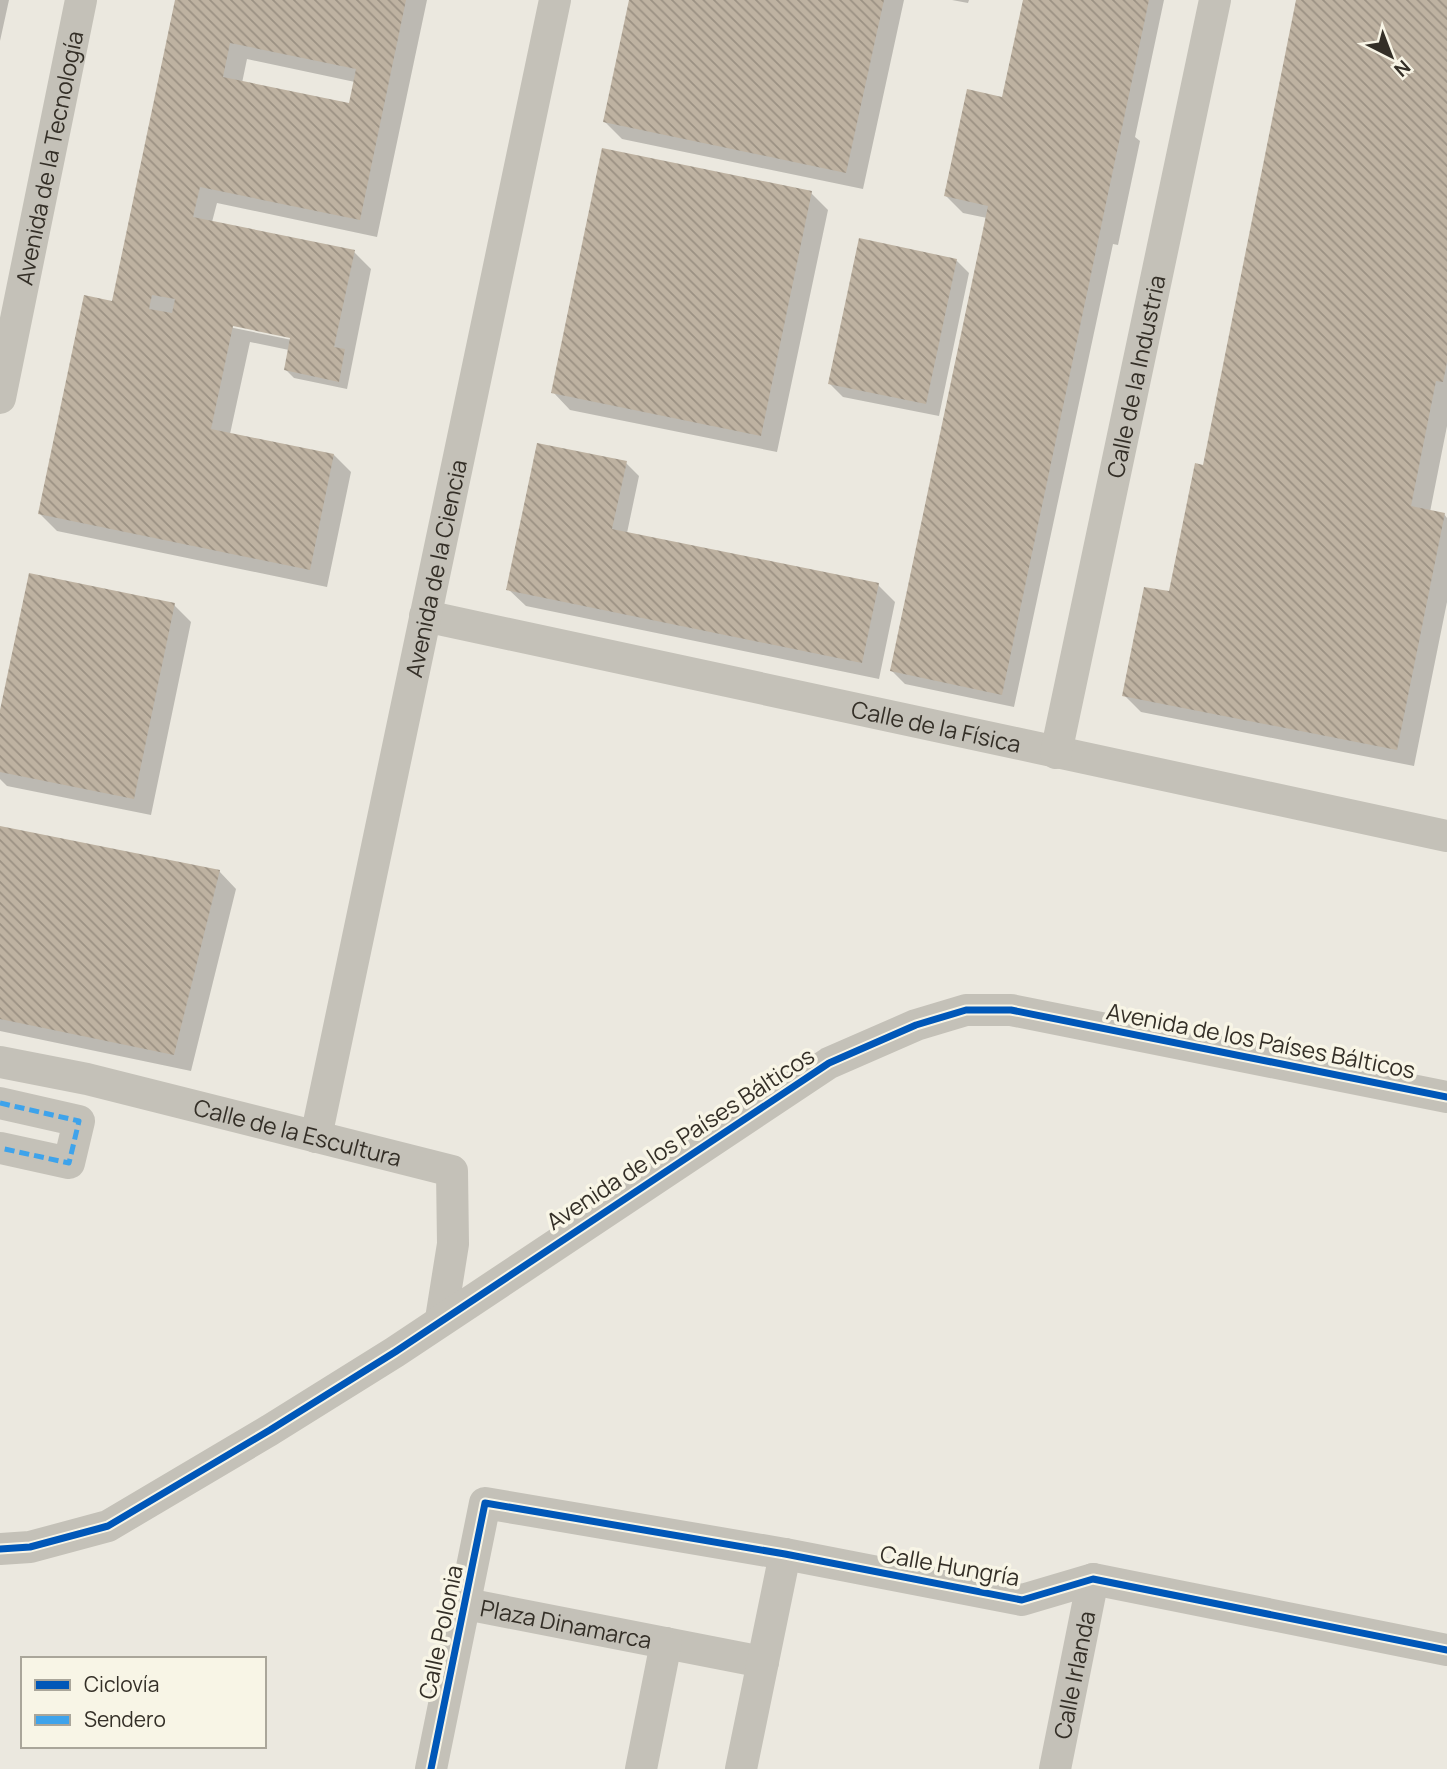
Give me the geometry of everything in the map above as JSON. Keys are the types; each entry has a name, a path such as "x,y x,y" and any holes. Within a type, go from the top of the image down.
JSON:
{"street":[{"name":"Avenida de la Tecnología","path":"0,398 6,338 81,0"},
{"name":"Avenida de la Ciencia","path":"316,1137 555,0"},
{"name":"Calle de la Industria","path":"1056,753 1215,0"},
{"name":"Calle de la Física","path":"425,616 1447,836"},
{"name":"Avenida de los Países Bálticos","path":"0,1549 30,1547 108,1526 395,1352 829,1063 916,1025 966,1010 1012,1010 1447,1097"},
{"name":"Calle de la Escultura","path":"0,1062 87,1079 452,1171 453,1244 441,1319"},
{"path":"0,1103 79,1121 69,1163 0,1148"},
{"name":"Calle Hungría","path":"485,1503 785,1555 1022,1600 1093,1579 1447,1650"},
{"name":"Calle Polonia","path":"431,1769 485,1503"},
{"path":"741,1769 785,1555"},
{"name":"Calle Irlanda","path":"1055,1769 1093,1579"},
{"name":"Plaza Dinamarca","path":"466,1604 763,1662"},
{"name":"Plaza Dinamarca","path":"641,1769 666,1643"}],"building":[{"path":"175,0 406,0 360,220 200,187 193,217 355,250 334,347 345,349 339,382 284,370 290,338 233,326 211,429 334,454 310,570 38,514 84,295 112,301","holes":["230,43 356,69 349,103 223,77","152,295 175,299 172,313 149,309"]},
{"path":"629,0 884,0 846,173 603,122"},
{"path":"1023,0 1149,0 1002,695 890,671 988,206 944,196 967,89 1002,97"},
{"path":"1296,0 1447,0 1447,362 1443,382 1436,381 1411,506 1445,513 1397,750 1122,696 1144,587 1169,591 1195,463 1203,465"},
{"path":"602,148 812,191 761,436 551,393"},
{"path":"859,238 957,259 926,404 828,384"},
{"path":"537,443 627,461 612,529 879,583 862,663 506,590"},
{"path":"29,573 175,603 134,799 0,772 0,710"},
{"path":"0,826 220,870 174,1055 0,1019"}],"marked path":[{"path":"0,1103 79,1121 69,1163 0,1148"}],"cycle path":[{"path":"0,1549 30,1547 108,1526 395,1352 829,1063 916,1025 966,1010 1011,1010 1447,1097"},
{"path":"431,1769 485,1503 785,1554 1022,1600 1093,1579 1447,1650"}]}
